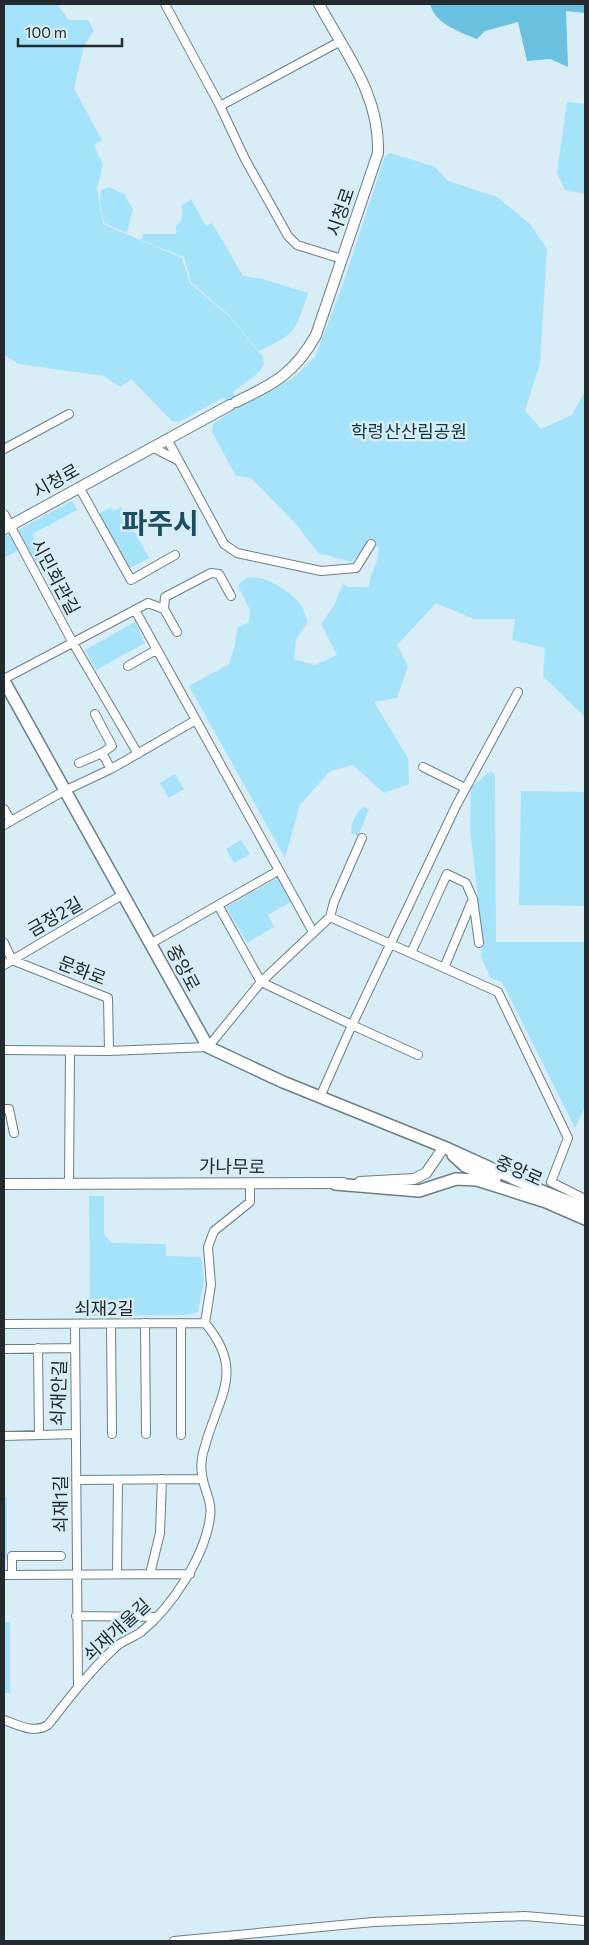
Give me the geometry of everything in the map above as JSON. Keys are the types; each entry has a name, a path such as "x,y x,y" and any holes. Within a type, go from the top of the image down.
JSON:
{"main road":[{"name":"중앙로","path":"4,680 208,1048 585,1208"},
{"name":"중앙로","path":"444,1147 465,1166 585,1219"},
{"path":"335,1184 419,1191 456,1179 476,1180 543,1201"}],"street":[{"path":"166,4 220,106 245,159 288,236 297,245 342,258"},
{"name":"시청로","path":"7,528 233,403 270,386 286,375 308,349 316,335 378,153 379,138 375,110 370,96 357,69 339,42 319,4"},
{"path":"220,106 339,42"},
{"path":"4,449 69,414"},
{"path":"167,439 224,544 237,553 320,571 356,568 372,544"},
{"path":"152,447 179,462"},
{"path":"79,487 130,580 175,555"},
{"name":"시민회관길","path":"4,514 7,528 138,754"},
{"path":"177,632 164,609 166,597 211,573 219,574 231,596"},
{"path":"4,680 148,603 164,609"},
{"path":"135,610 278,871 314,932"},
{"path":"128,666 156,650"},
{"path":"320,1097 390,944 465,788 518,692"},
{"path":"79,763 102,753 112,746 95,714"},
{"path":"4,810 7,823 64,791 111,769 196,720"},
{"path":"102,753 111,769"},
{"path":"423,767 465,788"},
{"path":"4,1050 109,1051 208,1048 261,982 330,917 334,902 362,838"},
{"path":"150,944 278,871"},
{"path":"411,953 447,874 466,883 473,899 478,943"},
{"name":"금정2길","path":"4,965 122,895"},
{"path":"444,968 473,899"},
{"path":"218,905 261,982 418,1055"},
{"path":"330,917 498,992 568,1138 551,1182 585,1199"},
{"path":"4,942 12,960"},
{"name":"문화로","path":"12,960 108,998 109,1051"},
{"path":"70,1051 70,1182"},
{"path":"4,1109 8,1109 14,1133"},
{"name":"가나무로","path":"4,1184 70,1182 335,1184 414,1179 426,1173 444,1147"},
{"path":"205,1323 211,1285 208,1247 214,1230 250,1202 250,1183"},
{"path":"146,1323 146,1434"},
{"path":"181,1323 181,1435"},
{"name":"쇠재2길","path":"4,1324 205,1323"},
{"name":"쇠재개울길","path":"4,1720 29,1729 42,1729 48,1725 78,1687 119,1644 140,1632 156,1618 190,1574 210,1517 210,1504 203,1479 201,1458 224,1395 227,1371 226,1362 214,1334 205,1323"},
{"name":"쇠재안길","path":"4,1436 76,1434 75,1324"},
{"path":"111,1324 112,1434"},
{"name":"쇠재안길","path":"38,1348 39,1435"},
{"name":"쇠재안길","path":"4,1349 76,1348"},
{"name":"쇠재1길","path":"76,1434 78,1687"},
{"path":"150,1574 160,1533 162,1479"},
{"path":"76,1480 203,1479"},
{"path":"117,1574 118,1480"},
{"path":"12,1575 12,1556 61,1556"},
{"path":"4,1576 190,1574"},
{"path":"76,1616 156,1618"},
{"path":"174,1941 373,1922 525,1916 585,1921"}],"green space":[{"name":"학령산산림공원","path":"4,4 57,4 69,20 88,20 94,31 84,46 74,89 102,140 94,145 103,165 97,188 103,224 182,258 190,283 231,318 263,357 264,365 257,374 233,392 239,406 292,379 315,357 343,284 385,156 390,153 435,167 448,181 497,197 530,224 547,249 540,363 525,411 541,429 572,415 585,391 585,717 543,676 545,648 512,640 515,619 474,619 436,603 397,645 408,666 397,698 374,702 408,758 409,784 384,793 353,765 330,771 300,805 285,858 189,686 229,664 235,645 237,628 249,622 250,610 238,586 244,580 251,578 259,578 277,585 298,601 301,606 308,622 296,640 294,659 315,665 337,655 321,624 335,604 343,583 348,587 369,587 378,558 379,548 368,542 352,562 318,553 296,524 251,478 236,476 212,432 213,424 232,411 225,398 179,422 172,421 131,379 121,387 103,376 19,364 4,355"},
{"path":"567,102 585,104 585,194 565,190 557,173"},
{"path":"109,187 124,194 133,209 127,233 104,223 100,203 101,190"},
{"path":"191,199 206,226 212,223 243,276 263,279 308,293 297,324 281,340 259,351 230,316 191,282 184,257 141,240 143,234 176,234 176,226 182,217 181,206"},
{"path":"72,501 77,510 32,534 47,561 37,566 18,530"},
{"path":"111,507 113,511 121,507 149,558 130,568 126,566 97,515"},
{"path":"11,533 19,550 4,558 4,537"},
{"path":"135,622 145,643 96,670 85,650"},
{"path":"491,771 495,775 496,942 585,942 585,1107 575,1128 502,982 491,978 481,957 482,934 470,828 471,787"},
{"path":"175,774 184,789 169,798 160,783"},
{"path":"521,791 585,792 585,906 519,905"},
{"path":"363,807 369,809 358,836 351,833 352,826 354,819"},
{"path":"241,840 250,854 234,863 226,849"},
{"path":"277,878 291,902 268,915 274,927 247,943 226,907"},
{"path":"89,1196 104,1196 104,1234 112,1243 166,1244 166,1256 201,1257 204,1281 198,1312 189,1315 90,1316"},
{"path":"4,1497 7,1497 7,1560 4,1560"},
{"path":"4,1622 10,1622 10,1693 4,1693"}],"shaded area":[{"path":"430,4 585,4 585,13 566,11 568,67 550,59 527,61 518,22 485,31 477,39 443,22 437,17"}],"district":[{"name":"파주시","path":"160,523"}]}
